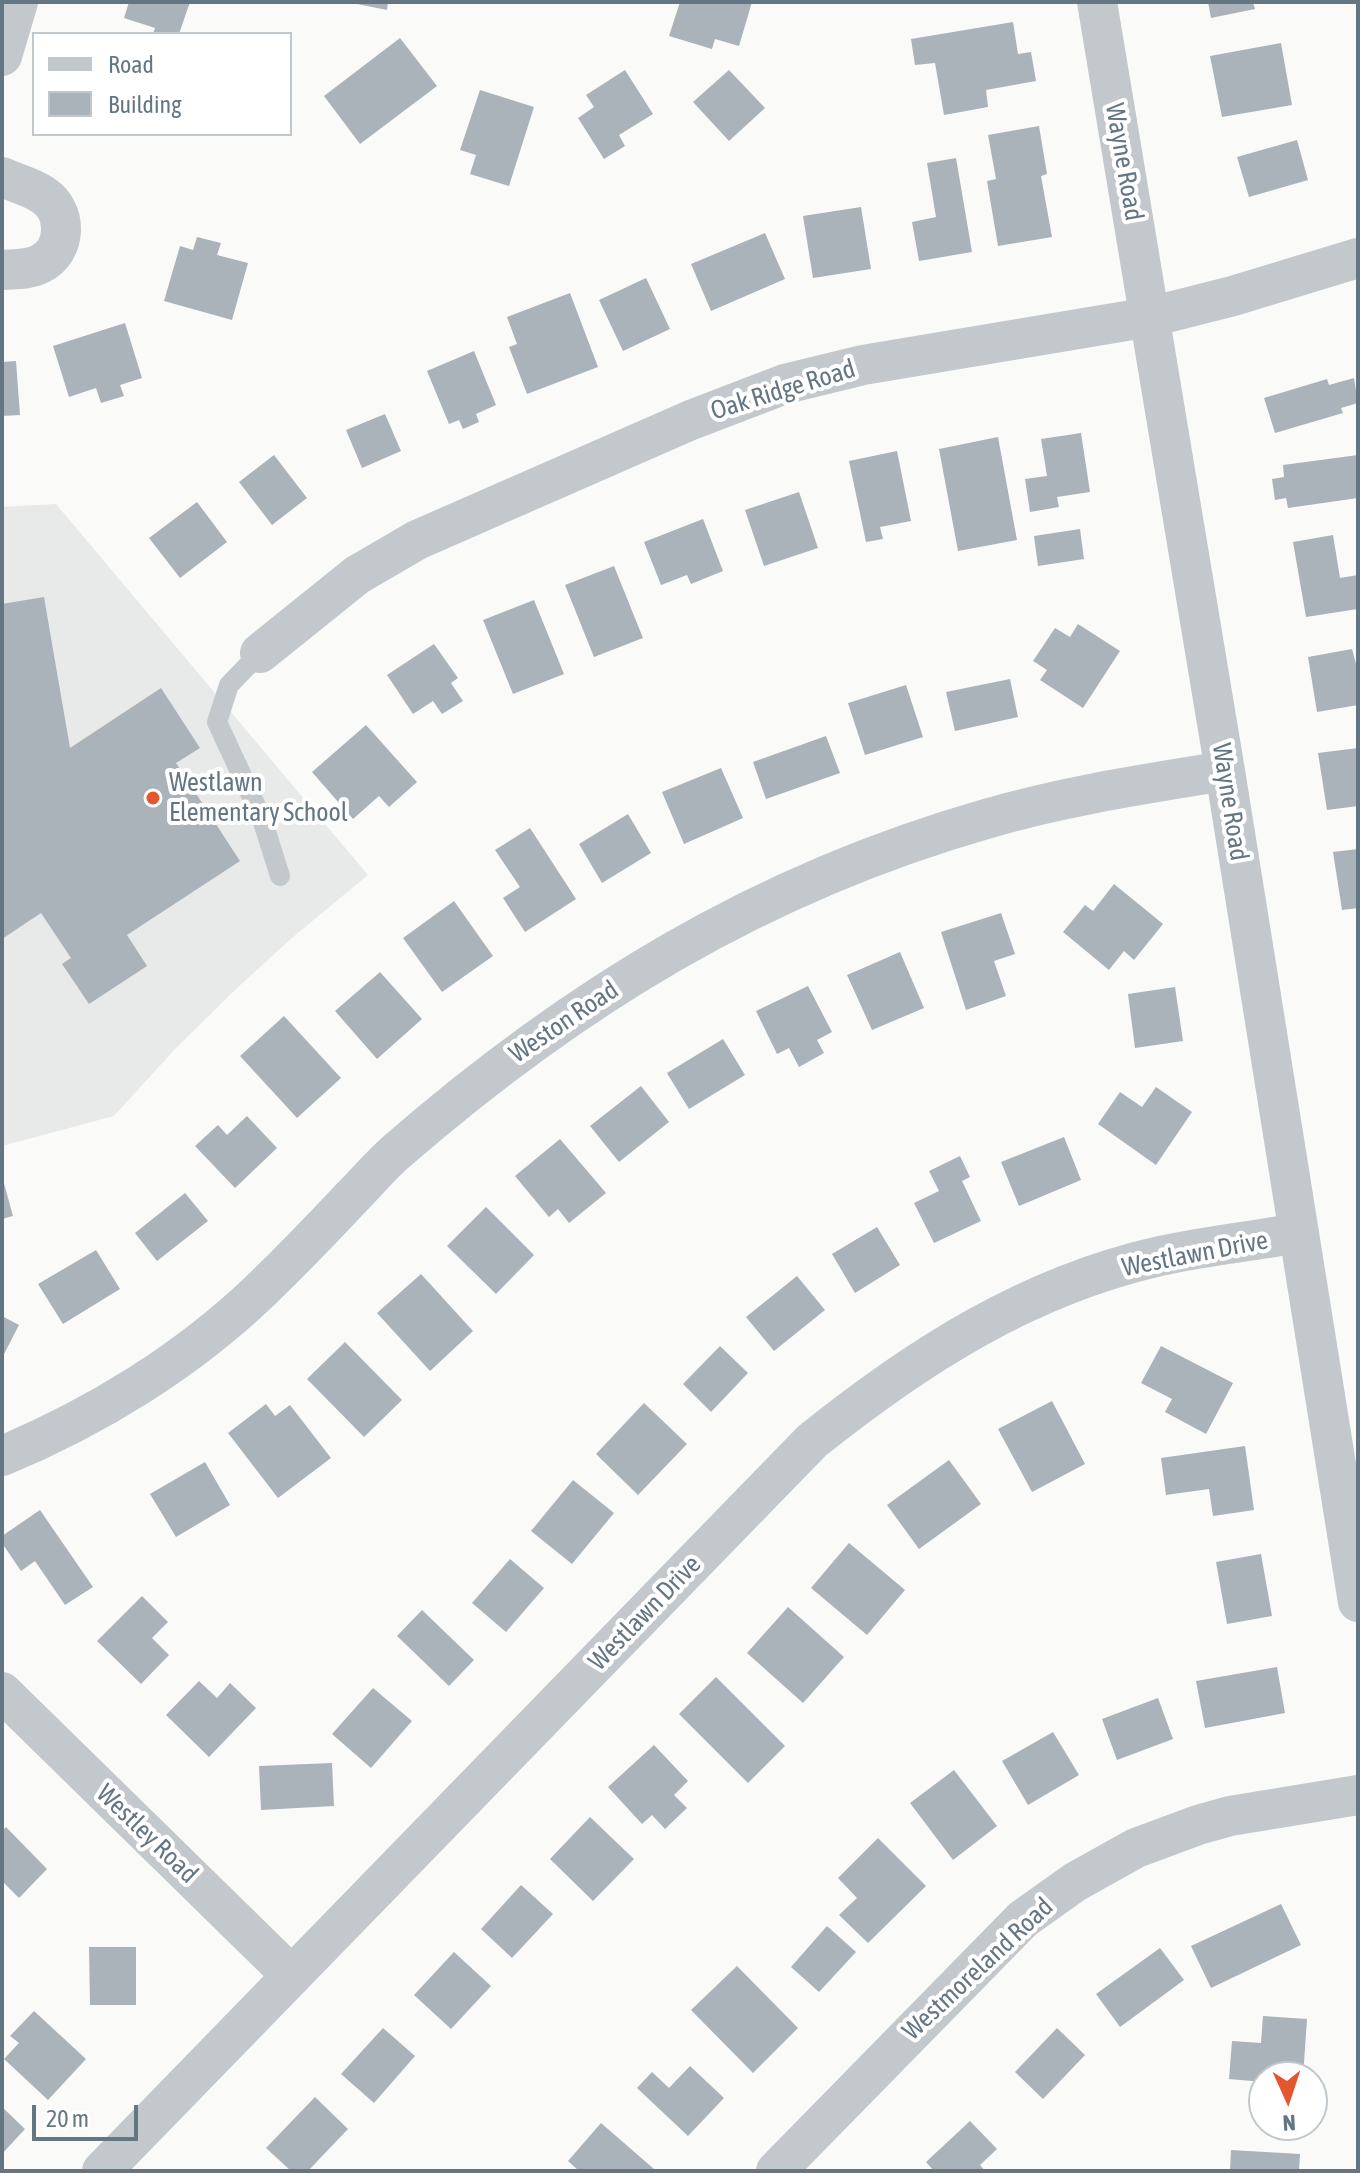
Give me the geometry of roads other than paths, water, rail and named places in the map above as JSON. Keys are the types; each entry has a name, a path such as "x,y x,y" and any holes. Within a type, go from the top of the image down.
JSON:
{"street":[{"path":"2,56 18,2"},
{"name":"Wayne Road","path":"1097,2 1225,771 1358,1602"},
{"path":"2,177 45,195 57,211 62,230 57,248 44,262 31,268 2,270"},
{"name":"Oak Ridge Road","path":"260,653 357,575 417,540 691,420 785,384 863,365 1150,317 1233,296 1358,258"},
{"name":"Weston Road","path":"2,1456 118,1399 189,1351 257,1295 393,1155 488,1075 594,999 719,924 769,899 869,857 987,818 1103,792 1225,771"},
{"name":"Westlawn Drive","path":"102,2171 812,1441 877,1389 949,1342 1023,1304 1092,1276 1160,1257 1299,1233"},
{"name":"Westley Road","path":"2,1692 292,1976"},
{"name":"Westmoreland Road","path":"776,2171 1023,1919 1075,1882 1136,1848 1198,1825 1230,1816 1358,1795"}],"lane":[{"path":"260,653 229,685 217,722 262,819 280,876"}],"place":[{"name":"Westlawn Elementary School","path":"153,798"}]}
